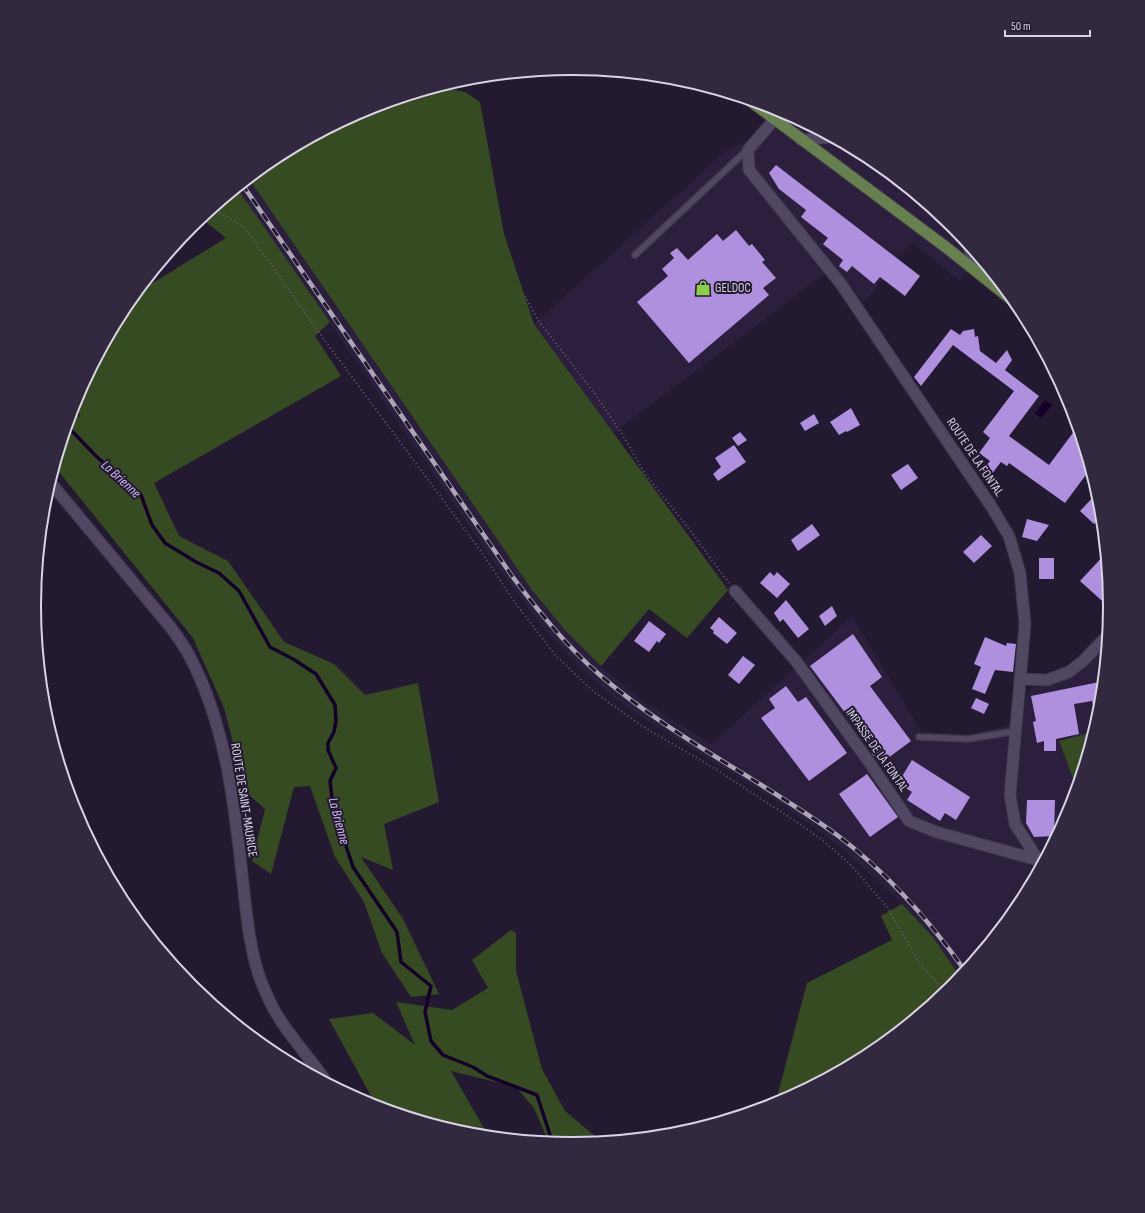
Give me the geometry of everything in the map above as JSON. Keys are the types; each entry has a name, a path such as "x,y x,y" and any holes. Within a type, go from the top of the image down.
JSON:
{"main road":[{"path":"761,110 998,288"}],"street":[{"path":"748,150 774,120"},
{"path":"801,140 823,138"},
{"name":"ROUTE DE LA FONTAL","path":"748,150 749,170 841,284 1010,536 1020,573 1025,624 1010,795 1015,824 1039,861"},
{"path":"972,256 978,272"},
{"name":"ROUTE DE SAINT-MAURICE","path":"55,488 172,629 190,655 201,679 218,730 228,772 235,814 253,954 261,981 284,1026 320,1074"},
{"name":"IMPASSE DE LA FONTAL","path":"736,591 796,661 869,762 909,821 936,832 1038,862"},
{"path":"1020,679 1047,680 1069,672 1083,661 1103,640"}],"lane":[{"path":"635,255 748,150"},
{"path":"919,737 968,739 1016,730"}],"path":[{"path":"217,212 245,228 323,338 480,550 516,604 556,656 594,692 642,726 709,765 821,839 850,864 887,907 919,962 942,988"},
{"path":"525,296 538,320 595,394 622,434 645,474 736,591"}],"shaded area":[{"path":"791,122 838,146 896,185 923,207 975,260 960,281 912,242 864,303 835,266 613,433 534,324 729,148"},
{"path":"252,183 532,590 565,630 601,666 642,700 711,744 852,616 921,731 969,735 1008,725 1039,677 1100,652 1102,654 1099,676 1094,710 1088,733 1059,741 1074,782 1064,810 1033,872 1014,902 994,930 957,972 932,936 902,904 826,836 780,803 647,721 620,702 588,676 544,629 498,568 240,192"},
{"path":"1045,400 1052,405 1041,418 1035,413"}],"green space":[{"path":"451,89 465,92 480,102 504,234 534,324 728,590 687,638 649,609 601,666 565,630 532,590 252,183 307,146 337,130 369,115 402,103"},
{"path":"240,192 330,322 315,336 341,376 154,483 179,536 228,561 284,642 334,664 365,695 418,683 439,802 384,824 393,870 361,857 403,919 439,994 411,997 382,953 364,902 335,857 310,786 294,787 271,874 252,861 265,809 246,792 224,708 193,638 58,471 77,414 80,418 79,409 81,403 96,371 112,341 150,285 226,238 206,222"},
{"path":"1088,733 1074,782 1059,741"},
{"path":"902,904 932,936 957,972 923,1006 868,1048 838,1067 777,1098 807,983 892,940 881,916"},
{"path":"511,930 516,933 516,971 542,1069 565,1111 596,1137 547,1137 534,1108 516,1087 451,1071 485,1130 435,1120 373,1099 329,1019 373,1013 415,1045 396,1002 452,1010 488,988 472,960"}],"building":[{"path":"776,165 920,276 905,296 880,277 874,284 852,266 847,272 839,266 843,260 823,244 828,238 801,217 806,210 779,189 769,173"},
{"path":"736,230 749,246 752,244 765,260 762,262 776,278 763,288 769,295 689,363 637,302 668,276 662,269 674,258 670,253 677,248 688,260 717,234 723,241"},
{"path":"951,329 960,335 963,331 974,329 975,337 978,336 980,351 996,363 1007,350 1012,360 1005,370 1039,396 1009,436 1049,465 1074,431 1087,473 1065,503 1009,463 1007,466 1001,462 987,480 981,472 990,461 979,453 990,438 983,432 1014,391 953,345 921,386 914,377"},
{"path":"851,408 860,425 839,435 830,422"},
{"path":"814,414 819,423 805,431 800,423"},
{"path":"740,432 747,440 738,446 732,438"},
{"path":"734,445 746,462 718,481 713,474 721,467 715,458"},
{"path":"908,464 918,478 901,490 891,475"},
{"path":"1093,498 1097,521 1094,524 1080,511"},
{"path":"1027,519 1049,525 1037,541 1022,537"},
{"path":"812,524 820,535 798,551 791,540"},
{"path":"981,535 992,546 974,563 963,552"},
{"path":"1039,558 1054,558 1054,579 1039,579"},
{"path":"1101,558 1104,603 1080,581"},
{"path":"770,572 774,576 777,572 790,584 777,598 760,583"},
{"path":"786,600 809,629 798,638 783,619 780,622 774,613"},
{"path":"832,606 837,616 825,626 819,616"},
{"path":"719,617 737,633 727,644 713,633 714,631 710,628"},
{"path":"649,621 666,634 659,643 657,641 649,652 634,641"},
{"path":"853,634 882,677 870,686 911,741 884,761 872,754 873,750 810,666"},
{"path":"985,637 1006,646 1007,643 1016,644 1013,672 995,670 985,694 972,689 981,667 974,664"},
{"path":"743,656 755,665 739,684 728,675"},
{"path":"1098,682 1094,710 1092,701 1074,704 1079,734 1056,739 1056,751 1044,751 1044,741 1037,743 1033,722 1036,721 1031,696"},
{"path":"786,686 798,702 806,697 847,753 809,781 761,718 775,708 769,699"},
{"path":"976,698 989,704 984,714 971,708"},
{"path":"912,760 970,797 956,820 945,813 940,821 907,800 912,792 898,783"},
{"path":"867,774 898,817 870,837 839,794"},
{"path":"1027,800 1055,800 1054,831 1052,836 1034,837 1026,823"}],"waterway":[{"name":"La Brienne","path":"71,430 97,457 141,495 152,525 165,543 196,562 219,573 239,591 270,647 293,659 316,674 335,705 336,721 334,732 328,743 328,750 336,768 330,781 333,807 353,867 397,932 401,962 431,986 425,1012 431,1041 443,1055 473,1067 487,1076 537,1095 551,1137"}],"railway":[{"path":"245,188 512,576 543,616 565,641 601,676 657,719 778,795 837,835 856,850 907,898 962,967"}],"place":[{"name":"GELDOC","path":"703,288"}]}
